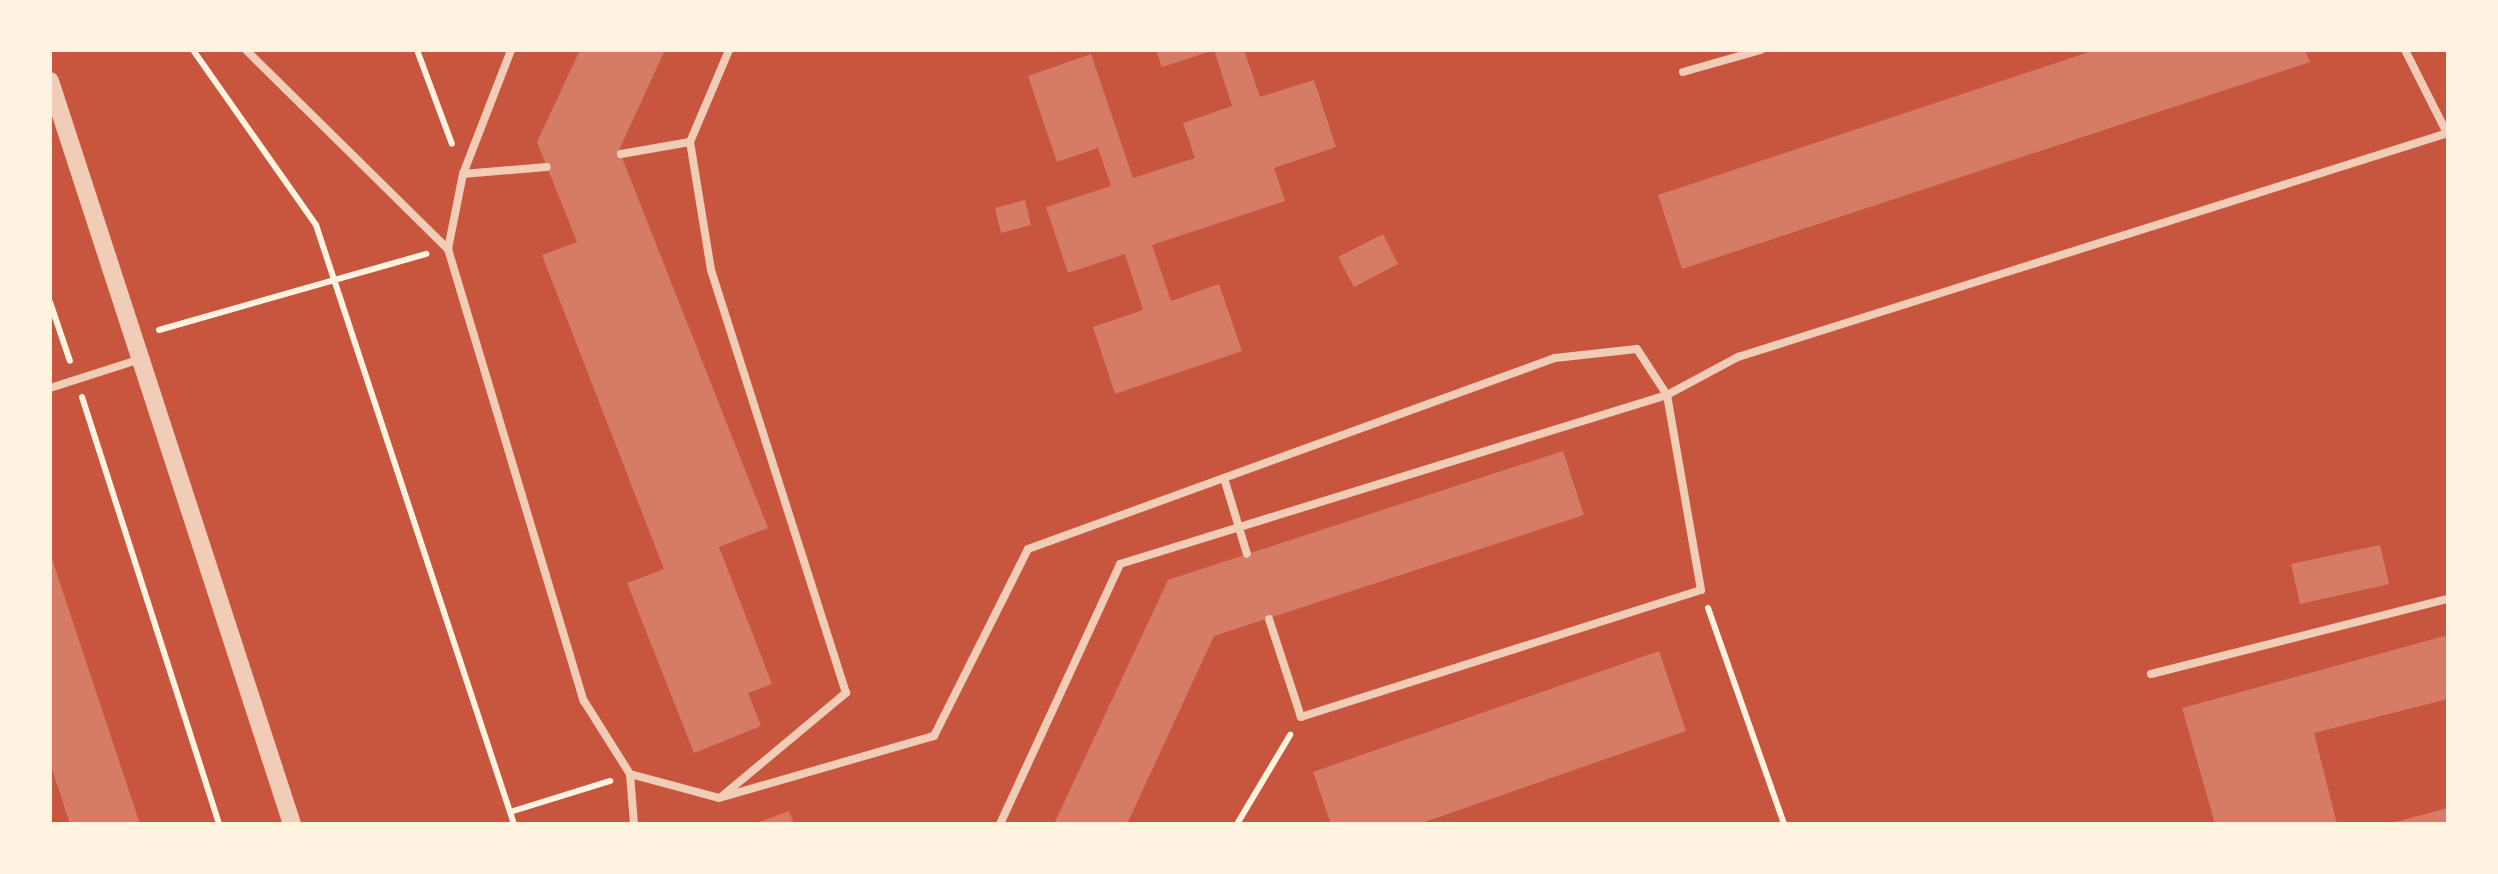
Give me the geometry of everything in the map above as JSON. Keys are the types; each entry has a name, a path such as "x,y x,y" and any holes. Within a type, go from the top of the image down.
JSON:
{"street":[{"path":"50,82 292,824"}],"lane":[{"path":"246,50 448,248"},
{"path":"511,50 463,174 448,248 584,701 630,774 634,824"},
{"path":"719,798 846,692 711,270 690,142 729,50"},
{"path":"1683,72 1761,50"},
{"path":"1000,824 1120,564 1668,395 1738,358 2447,133 2405,50"},
{"path":"621,154 690,142"},
{"path":"463,174 547,167"},
{"path":"630,774 719,798 934,736 1028,549 1555,358 1637,349 1668,395 1701,590 1301,717 1269,619"},
{"path":"50,388 141,359"},
{"path":"1224,478 1248,554"},
{"path":"2151,674 2448,600"}],"path":[{"path":"193,50 316,225 514,824"},
{"path":"418,50 463,174"},
{"path":"134,338 448,248"},
{"path":"50,302 219,824"},
{"path":"1701,590 1784,824"},
{"path":"1237,824 1301,717"},
{"path":"510,812 630,774"}],"building":[{"path":"580,50 665,50 619,150 768,528 719,547 772,684 748,693 761,726 694,753 627,583 664,569 542,255 577,242 537,142"},
{"path":"1156,50 1212,50 1212,51 1162,67"},
{"path":"1214,50 1244,50 1260,97 1314,80 1336,147 1274,168 1285,201 1152,245 1171,301 1219,284 1242,351 1115,394 1093,327 1143,310 1125,254 1068,273 1046,207 1111,186 1098,148 1057,162 1028,76 1091,54 1133,178 1195,158 1183,123 1232,106"},
{"path":"2095,50 2305,50 2310,62 1682,269 1658,195"},
{"path":"1025,200 1031,225 1001,233 995,208"},
{"path":"1383,234 1398,264 1354,287 1338,257"},
{"path":"1563,451 1584,515 1214,636 1127,824 1054,824 1168,580"},
{"path":"2380,545 2389,584 2300,604 2291,564"},
{"path":"51,556 140,824 70,824 50,763"},
{"path":"2448,635 2448,699 2314,733 2337,824 2215,824 2182,708"},
{"path":"1659,651 1686,731 1419,824 1331,824 1313,772"},
{"path":"2448,808 2448,824 2391,824 2391,823"},
{"path":"789,811 794,824 754,824"}]}
